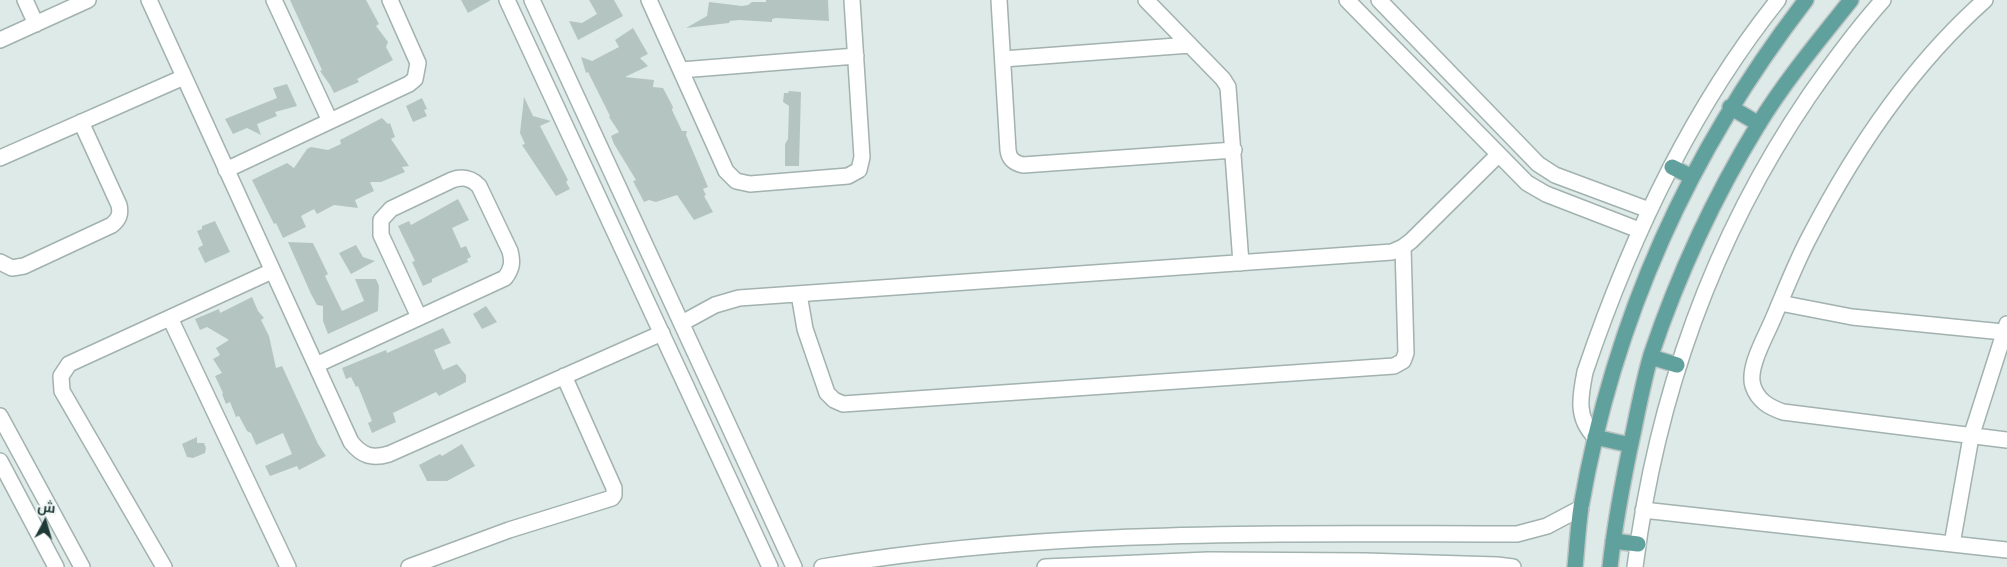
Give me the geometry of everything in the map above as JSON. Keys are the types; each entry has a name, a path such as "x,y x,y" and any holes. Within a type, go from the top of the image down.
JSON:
{"main road":[{"path":"1575,567 1581,508 1595,437 1624,334 1644,280 1666,228 1730,107 1774,41 1806,0"},
{"path":"1610,567 1630,445 1651,356 1675,291 1704,226 1759,124 1813,47 1851,0"},
{"path":"1730,107 1759,124"},
{"path":"1672,167 1692,177"},
{"path":"1651,356 1677,365"},
{"path":"1595,437 1630,445"},
{"path":"1613,541 1638,544"}],"street":[{"path":"25,0 36,24"},
{"path":"0,40 88,0"},
{"path":"149,0 351,442 358,451 367,456 378,457 662,333"},
{"path":"274,0 330,121"},
{"path":"226,170 409,84 415,79 418,63 390,0"},
{"path":"507,0 770,567"},
{"path":"532,0 794,567"},
{"path":"649,0 730,177 743,184 848,176 859,170 862,158 852,0"},
{"path":"999,0 1009,156 1017,164 1023,166 1234,150"},
{"path":"1146,0 1223,78 1228,87 1241,263"},
{"path":"1347,0 1522,179 1539,191 1639,230"},
{"path":"1595,437 1586,427 1582,414 1582,386 1587,365 1616,284 1649,210 1713,90 1778,0"},
{"path":"1635,567 1643,510 1655,448 1677,365 1707,283 1744,203 1786,130 1829,68 1883,0"},
{"path":"1985,0 1935,51 1883,116 1846,171 1818,220 1780,303 1752,369 1752,385 1759,398 1770,408 1783,412 2007,440"},
{"path":"1380,1 1542,168 1555,175 1649,210"},
{"path":"1002,59 1190,45"},
{"path":"681,70 856,56"},
{"path":"1427,82 1443,67"},
{"path":"0,158 184,77"},
{"path":"0,262 12,268 24,266 117,221 120,211 119,205 81,122"},
{"path":"682,323 714,305 730,299 1386,253 1403,247 1498,155"},
{"path":"316,365 505,278 512,266 510,252 478,186 474,181 467,178 459,177 399,205 385,214 381,220 381,234 420,317"},
{"path":"618,239 638,228"},
{"path":"798,294 805,329 828,393 834,400 843,404 1394,366 1403,361 1406,353 1403,247"},
{"path":"164,567 62,392 60,376 69,364 272,271"},
{"path":"1780,303 1852,317 2005,328 1971,437 1952,544"},
{"path":"170,318 288,567"},
{"path":"409,567 496,535 612,498 614,488 564,376"},
{"path":"0,416 82,567"},
{"path":"0,461 56,567"},
{"path":"822,567 880,563 1010,544 1137,536 1517,534 1547,526 1581,508"},
{"path":"1643,510 2007,550"},
{"path":"1045,567 1208,560 1365,561 1513,567"}],"building":[{"path":"290,0 366,0 379,24 376,26 388,42 386,47 393,60 357,79 359,82 334,93 320,71 322,70"},
{"path":"461,0 491,0 468,13"},
{"path":"589,0 614,0 623,16 578,40 569,21 582,23 597,14"},
{"path":"766,0 828,0 829,21 776,18 772,19 772,22 739,20 686,28 707,16 709,2 742,6 752,2 766,2"},
{"path":"633,28 648,54 640,58 648,66 625,77 654,80 653,87 663,88 682,131 687,131 686,135 708,187 703,189 706,195 704,196 713,212 694,220 677,195 656,202 649,200 644,202 633,181 636,180 611,136 619,132 609,117 588,72 586,73 581,57 592,61 619,47 615,40"},
{"path":"287,84 297,106 275,112 277,116 257,124 261,135 247,128 233,134 225,119 277,98 273,88"},
{"path":"789,91 801,92 799,166 785,166 789,106 783,102 784,93"},
{"path":"524,97 533,116 551,121 540,126 568,180 566,182 570,189 556,196 522,145 525,144 520,133"},
{"path":"422,98 427,109 424,110 427,116 413,122 406,106"},
{"path":"382,118 388,124 390,123 395,137 391,139 409,166 402,167 405,172 381,182 370,182 374,191 355,200 358,208 334,205 317,214 314,209 301,216 306,227 283,238 252,180 287,163 294,168 307,149 311,147 328,150 341,144 340,140"},
{"path":"458,199 469,220 452,228 461,248 466,246 471,257 467,259 468,262 432,279 432,282 423,286 412,262 415,261 398,226 409,221 411,225"},
{"path":"215,221 230,252 205,263 198,248 203,245 197,231 202,229 202,226"},
{"path":"288,242 313,243 328,274 325,276 342,311 364,301 355,279 376,279 379,286 378,311 328,334 323,321 323,306 317,305"},
{"path":"356,245 363,257 375,261 351,274 339,253"},
{"path":"252,297 258,311 264,318 261,320 269,336 276,368 282,366 318,444 326,456 299,470 297,466 270,476 265,466 292,454 283,433 256,445 251,433 247,431 239,416 236,417 230,402 226,404 215,376 222,373 213,359 220,355 216,348 229,340 207,327 200,330 195,319 219,309 220,313"},
{"path":"486,306 497,322 482,329 473,314"},
{"path":"443,328 451,343 434,350 443,370 457,364 466,375 466,382 439,396 436,392 393,413 396,422 372,433 368,423 372,421 358,386 356,387 351,377 346,379 342,368 386,350 387,353"},
{"path":"197,437 197,443 204,443 205,453 193,458 187,457 182,444"},
{"path":"462,444 475,466 447,481 427,481 419,465 440,454 442,456"}]}
